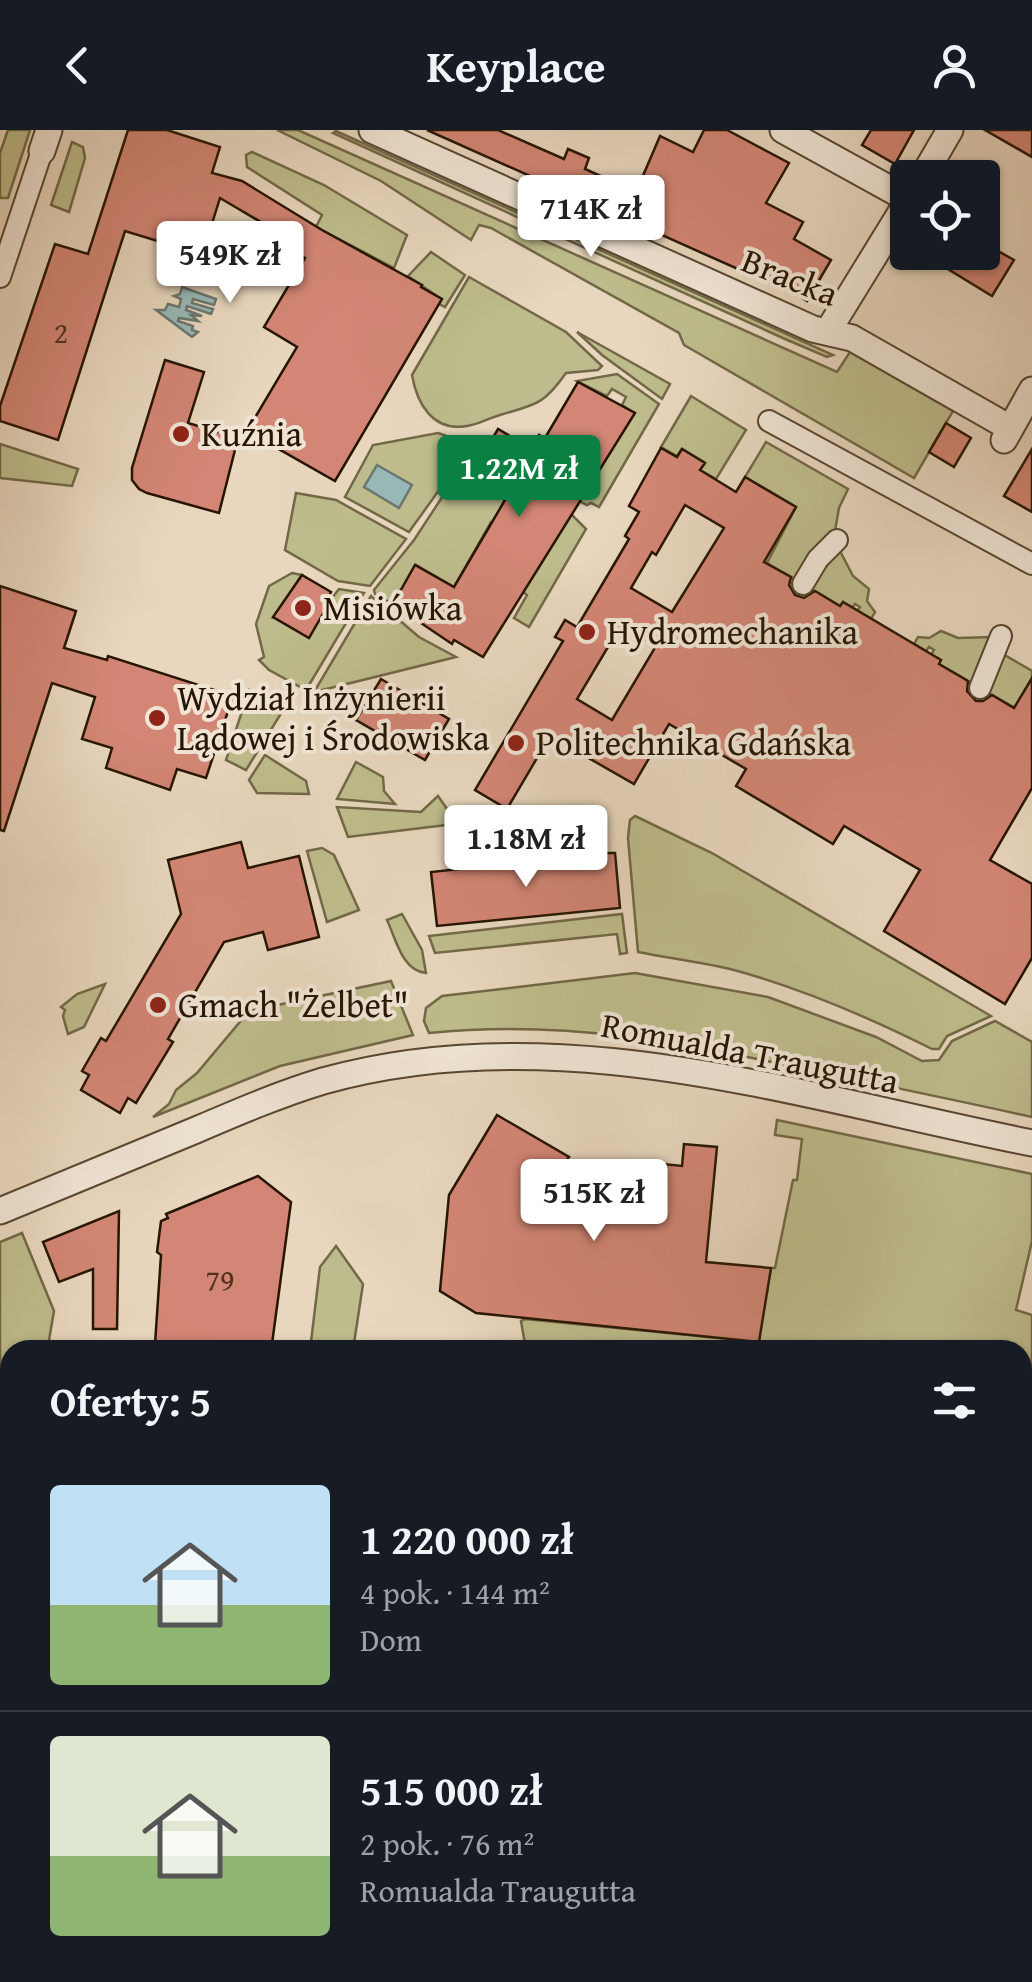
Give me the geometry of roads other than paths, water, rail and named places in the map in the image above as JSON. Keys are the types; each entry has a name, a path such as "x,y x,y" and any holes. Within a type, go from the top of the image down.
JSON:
{"street":[{"name":"Bracka","path":"372,130 813,329 852,338 1007,434 1032,390"},
{"path":"784,130 890,190"},
{"path":"932,160 950,130"},
{"path":"0,277 46,141"},
{"path":"828,331 890,229"},
{"path":"769,421 1032,564"},
{"path":"803,584 818,559 837,540"},
{"path":"980,688 1001,636"},
{"name":"Romualda Traugutta","path":"0,1211 292,1091 363,1072 448,1058 545,1055 641,1064 1032,1144"}],"water":[{"path":"182,287 216,299 214,305 193,299 192,303 213,309 211,314 187,306 186,310 202,316 191,315 198,321 179,318 178,321 198,332 192,337 156,310 165,310 168,304 179,307 181,299 174,296 180,294"},
{"path":"377,465 412,485 399,508 364,487"}],"place":[{"name":"Kuźnia","path":"181,434"},
{"name":"Misiówka","path":"303,608"},
{"name":"Hydromechanika","path":"587,632"},
{"name":"Wydział Inżynierii Lądowej i Środowiska","path":"157,718"},
{"name":"Politechnika Gdańska","path":"516,743"},
{"name":"Gmach \"Żelbet\"","path":"158,1005"}]}
